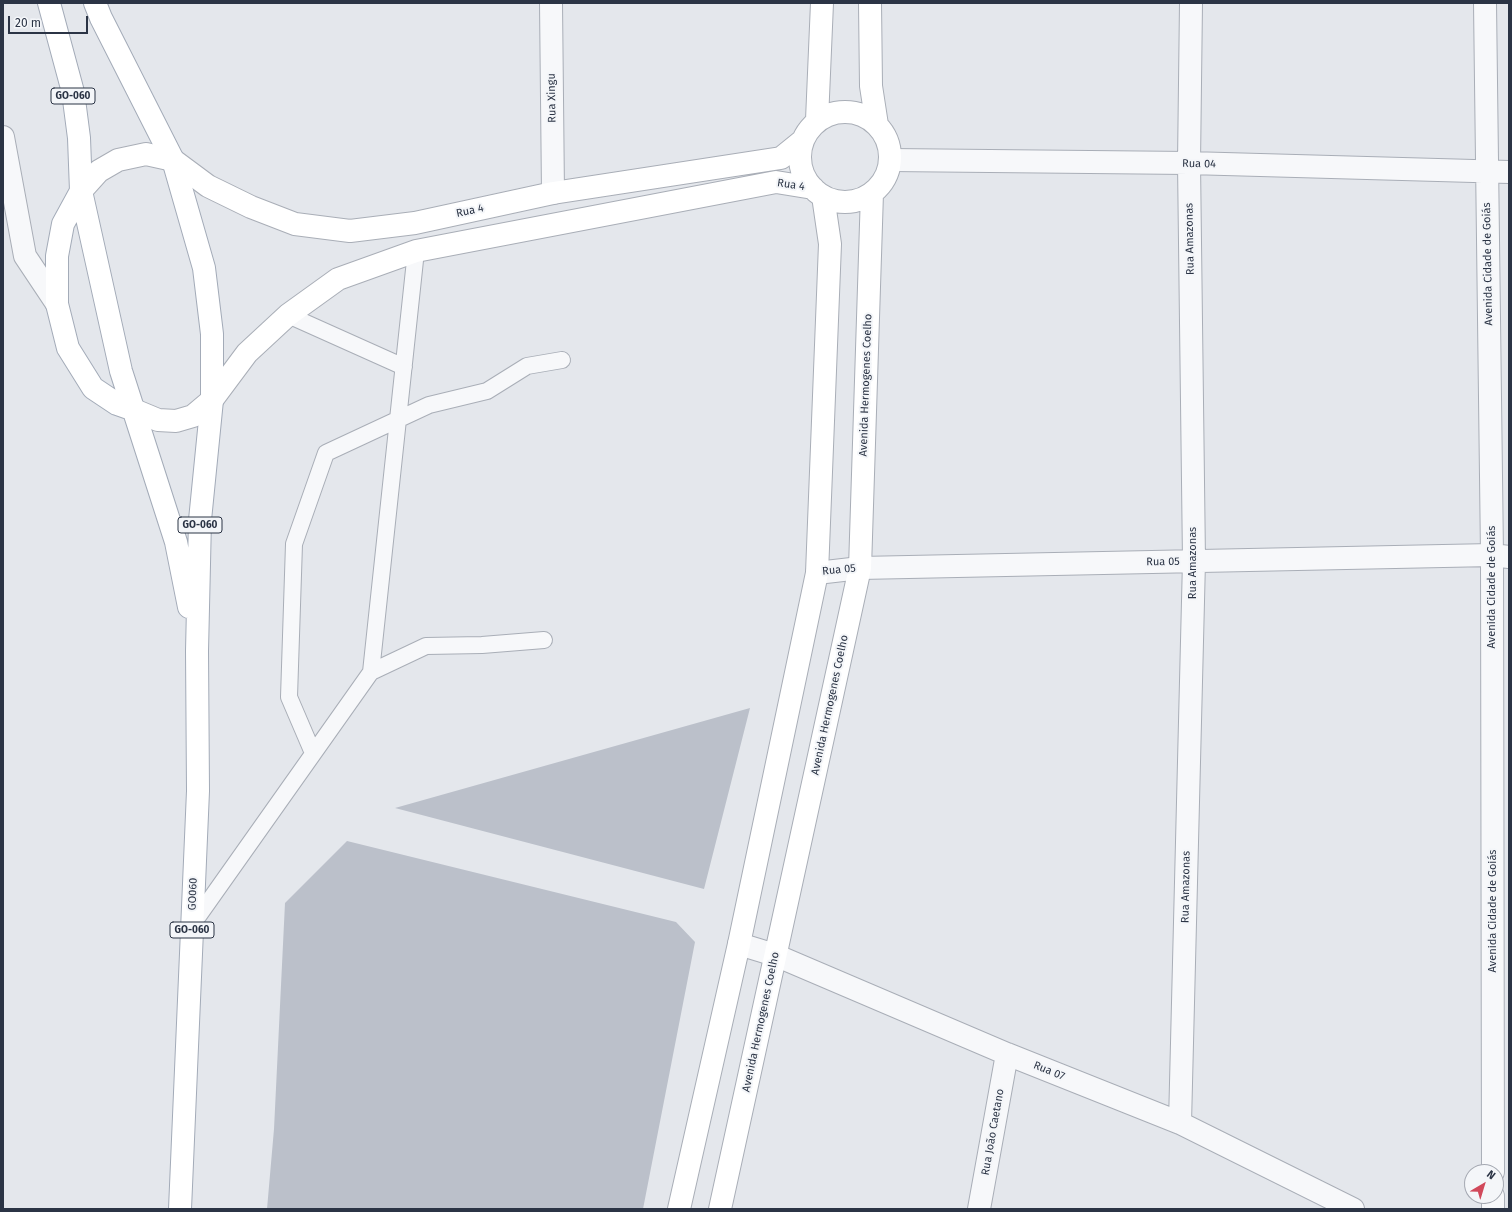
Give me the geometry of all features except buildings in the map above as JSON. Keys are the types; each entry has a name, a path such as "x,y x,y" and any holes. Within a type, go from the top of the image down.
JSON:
{"main road":[{"name":"GO-060","path":"49,3 73,92 79,138 81,192 121,371 176,542 198,651"},
{"name":"GO-060","path":"95,3 104,25 173,160 204,268 212,334 212,400 200,520 198,651"},
{"path":"818,120 822,3"},
{"path":"870,3 871,86 877,125"},
{"path":"841,111 854,112 866,117 877,125 884,135 889,147 890,160 887,173 881,184 872,193 860,199 848,202 835,201 818,192 805,178 800,166 799,153 802,141 808,129 818,120 829,114 841,111"},
{"name":"Rua 4","path":"802,141 781,158 553,193 415,223 350,231 295,224 251,207 208,186 173,160 146,154 118,160 99,171 81,192 63,224 57,256 57,304 68,348 93,388 116,404 158,420 176,421 193,416 212,400 247,354 288,314 338,279 416,251 776,182 818,192"},
{"path":"679,1209 739,944 817,572 830,244 818,192"},
{"name":"Avenida Hermogenes Coelho","path":"720,1209 860,568 872,193"},
{"path":"415,223 416,251"},
{"name":"GO060","path":"180,1209 198,791 198,651"}],"street":[{"name":"Rua Xingu","path":"551,3 553,193"},
{"name":"Rua Amazonas","path":"1180,1123 1194,561 1189,163 1191,3"},
{"name":"Avenida Cidade de Goiás","path":"1484,3 1487,172 1501,556 1493,1164"},
{"path":"3,137 25,256 57,304"},
{"name":"Rua 04","path":"890,160 1189,163 1509,172"},
{"name":"Rua 05","path":"817,572 860,568 1501,556"},
{"name":"Rua 07","path":"739,944 775,955 1006,1054 1180,1123 1353,1209"},
{"name":"Rua João Caetano","path":"979,1209 1006,1054"}],"lane":[{"path":"192,925 371,672 416,251"},
{"path":"288,314 404,367"},
{"path":"314,753 289,697 294,544 326,454 398,418 429,405 487,391 527,366 562,360"},
{"path":"371,672 426,646 482,645 544,640"}]}
